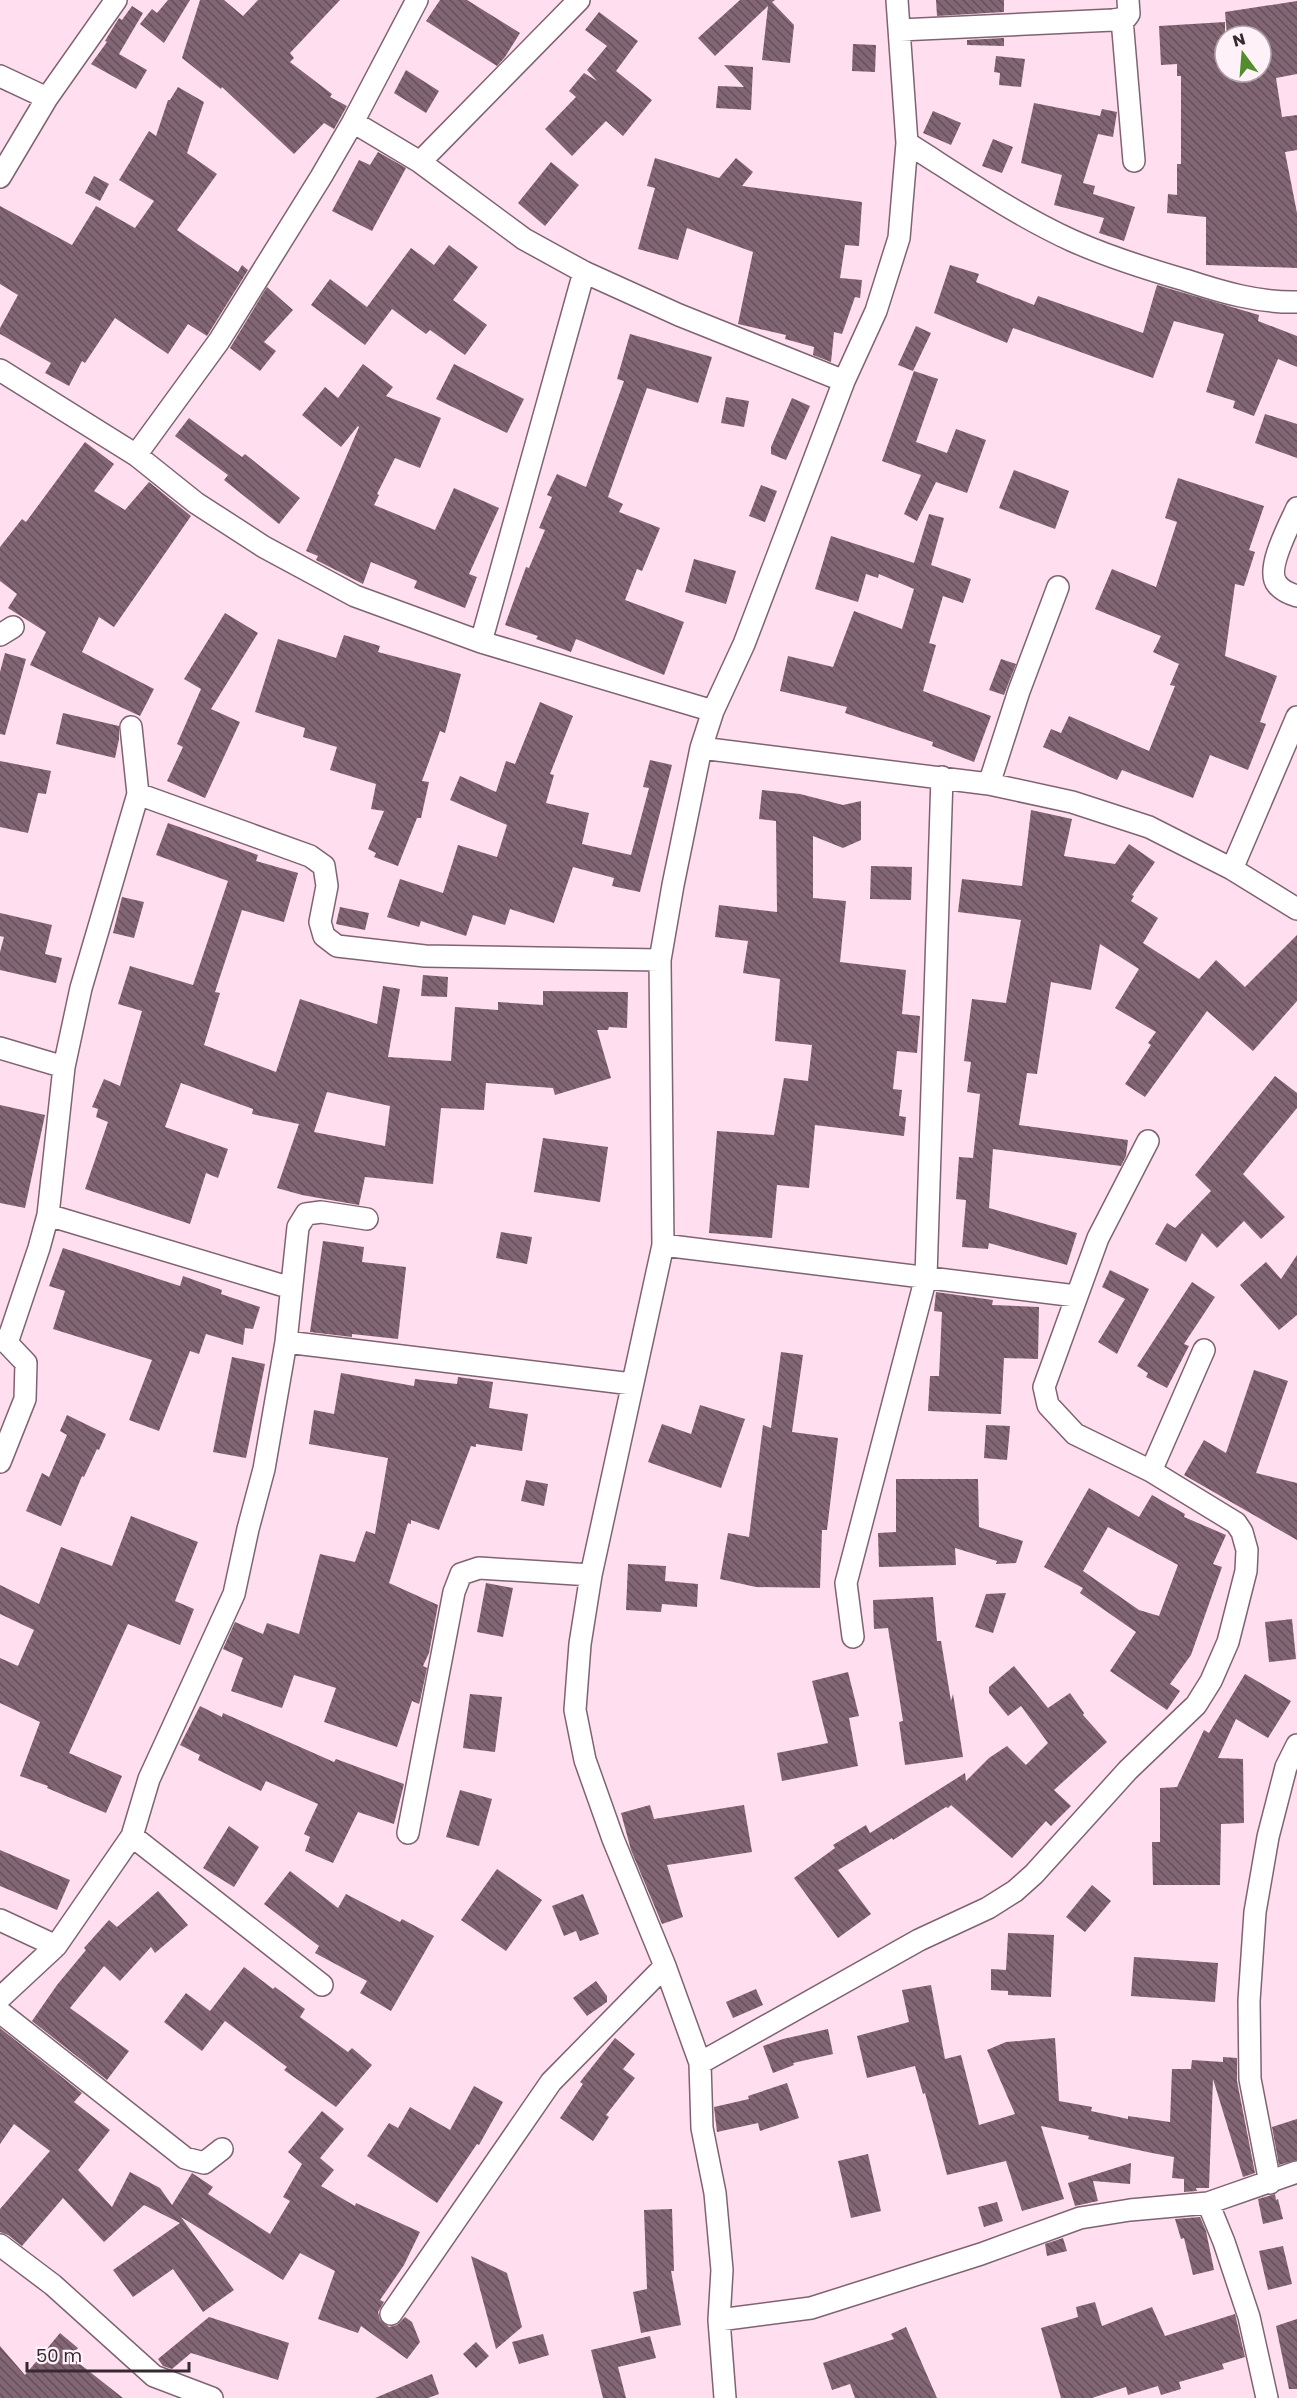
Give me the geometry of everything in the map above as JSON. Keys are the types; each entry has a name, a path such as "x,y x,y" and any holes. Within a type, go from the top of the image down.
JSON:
{"street":[{"path":"0,177 47,98 116,0"},
{"path":"136,455 219,341 353,122 417,0"},
{"path":"420,162 579,0"},
{"path":"725,2398 719,2320 722,2270 714,2193 702,2128 700,2063 665,1966 605,1817 585,1760 575,1710 580,1644 591,1575 663,1245 660,960 701,748 713,711 744,644 844,381 876,311 899,238 907,143 897,0"},
{"path":"900,30 1125,10 1134,161"},
{"path":"0,76 47,98"},
{"path":"353,122 420,162 524,239 584,272 679,315 844,381"},
{"path":"907,143 1009,208 1073,241 1137,266 1200,285 1255,299 1297,302"},
{"path":"481,642 584,272"},
{"path":"0,370 136,455 196,503 274,552 355,596 481,642 713,711"},
{"path":"1297,508 1274,564 1273,575 1281,588 1297,596"},
{"path":"989,784 1019,691 1058,587"},
{"path":"1232,869 1297,717"},
{"path":"0,1462 26,1399 26,1363 4,1341 39,1248 48,1215 64,1067 81,988 138,794 131,727"},
{"path":"701,748 942,777 1072,801 1149,827 1232,869 1297,909"},
{"path":"854,1637 846,1583 926,1277 942,777"},
{"path":"138,794 310,856 324,866 327,886 320,922 324,936 337,946 425,956 660,960"},
{"path":"0,1048 64,1067"},
{"path":"700,2063 920,1940 988,1908 1015,1891 1128,1770 1196,1705 1211,1681 1228,1642 1246,1571 1247,1550 1242,1532 1236,1522 1151,1472 1075,1434 1048,1405 1044,1387 1098,1238 1148,1141"},
{"path":"0,1998 56,1946 132,1836 149,1779 234,1594 264,1469 286,1342 298,1227 306,1214 321,1212 367,1219"},
{"path":"48,1215 291,1288"},
{"path":"663,1245 1076,1296"},
{"path":"286,1342 632,1384"},
{"path":"1151,1472 1204,1350"},
{"path":"408,1833 454,1592 461,1574 479,1568 591,1575"},
{"path":"1270,2183 1250,2079 1249,2001 1255,1912 1268,1837 1286,1767 1297,1745"},
{"path":"132,1836 322,1984"},
{"path":"0,1920 56,1946"},
{"path":"391,2314 551,2082 665,1966"},
{"path":"0,2012 185,2158 204,2163 222,2149"},
{"path":"719,2320 811,2308 981,2254 1080,2218 1130,2210 1208,2203 1297,2172"},
{"path":"1208,2203 1249,2317 1266,2398"},
{"path":"0,2245 53,2285 154,2376 212,2398"}],"building":[{"path":"168,0 190,0 164,43 140,24 152,9 157,13"},
{"path":"200,0 224,0 243,16 258,0 340,0 290,53 294,58 290,62 332,94 330,97 347,106 334,129 324,123 294,154 222,87 221,89 182,58"},
{"path":"440,0 467,0 520,33 497,66 426,21"},
{"path":"740,0 775,0 772,2 794,25 790,63 762,60 768,6 715,56 698,38"},
{"path":"936,0 1004,0 1004,12 937,16"},
{"path":"1297,1 1297,74 1276,78 1282,117 1297,115 1297,150 1285,152 1297,213 1297,268 1206,265 1206,217 1167,213 1168,194 1177,195 1177,164 1181,164 1181,76 1177,76 1177,64 1161,65 1159,26 1225,22 1225,24 1213,24 1213,84 1273,84 1273,24 1226,24 1225,12"},
{"path":"132,6 143,13 119,54 147,70 136,89 91,64 107,42 105,41 119,18 122,20"},
{"path":"599,12 638,41 616,71 652,100 623,136 606,121 572,156 545,129 576,97 569,91 584,73 597,81 587,70 607,46 585,30"},
{"path":"1004,38 1004,46 967,45 967,40"},
{"path":"853,44 876,45 875,72 852,71"},
{"path":"996,56 1025,59 1021,87 999,85 1000,73 994,72"},
{"path":"724,65 753,67 751,110 716,108 718,86 744,87"},
{"path":"406,70 439,91 426,113 394,93"},
{"path":"178,87 204,102 187,153 217,174 177,230 238,272 242,265 248,270 207,336 188,324 168,354 115,318 85,363 82,361 69,386 45,373 51,363 0,334 0,328 18,295 0,284 0,206 72,245 96,206 135,228 154,201 119,180 149,131 156,136 168,100"},
{"path":"1034,103 1100,116 1102,109 1117,112 1113,137 1098,134 1083,183 1095,186 1093,194 1135,207 1124,241 1099,233 1104,218 1054,205 1062,175 1021,163"},
{"path":"933,111 961,123 951,145 923,133"},
{"path":"993,139 1013,147 1002,173 982,166"},
{"path":"378,152 406,168 372,231 332,211 359,160 370,165"},
{"path":"655,158 719,178 736,158 753,172 742,186 862,202 859,246 845,245 840,278 862,280 860,298 855,297 842,334 834,332 831,362 813,355 814,347 785,339 786,335 738,324 753,252 687,228 678,260 638,249 655,188 647,186"},
{"path":"551,162 579,185 545,226 518,203"},
{"path":"94,176 109,184 100,201 85,193"},
{"path":"449,245 478,267 453,300 487,325 465,355 430,330 426,334 392,309 365,345 311,305 330,279 367,307 411,248 434,265"},
{"path":"950,265 979,274 976,282 1034,305 1038,296 1143,333 1157,285 1259,315 1258,321 1297,336 1297,367 1278,359 1254,416 1233,408 1235,401 1206,392 1224,334 1174,321 1153,378 1013,328 1007,343 934,313"},
{"path":"267,287 293,310 264,342 276,351 260,371 230,348"},
{"path":"916,326 931,333 913,371 898,365"},
{"path":"630,334 712,357 698,403 647,388 608,497 623,504 619,512 660,528 642,571 637,569 625,600 684,622 664,675 576,639 571,652 536,639 538,636 505,625 526,567 529,568 545,530 539,528 552,497 547,495 557,474 586,487 624,381 617,379"},
{"path":"363,364 393,387 386,396 441,418 420,468 395,458 374,505 435,530 454,488 499,508 469,574 477,577 465,608 414,588 417,581 371,562 363,584 316,560 318,556 306,551 359,427 341,447 302,415 325,387 338,398"},
{"path":"454,364 524,399 507,433 436,399"},
{"path":"914,371 938,379 916,442 947,453 956,429 986,440 967,493 936,482 917,521 904,514 921,475 882,461"},
{"path":"726,397 749,401 744,427 721,423"},
{"path":"792,398 810,406 786,460 771,454 771,447"},
{"path":"1265,414 1297,424 1297,458 1255,443"},
{"path":"189,418 242,457 245,454 300,498 279,524 224,480 228,475 175,436"},
{"path":"85,442 114,464 94,491 125,510 149,482 191,516 114,627 99,617 82,652 154,689 140,716 30,665 46,632 8,608 17,594 0,581 0,547 22,519 26,522"},
{"path":"1014,470 1069,491 1055,529 999,508"},
{"path":"1178,478 1264,506 1249,550 1255,552 1244,586 1235,584 1225,656 1277,676 1260,722 1266,724 1248,770 1210,755 1193,798 1122,770 1117,780 1043,747 1051,729 1061,733 1069,716 1149,751 1175,686 1170,685 1179,664 1153,652 1161,636 1095,609 1112,569 1156,587 1177,522 1165,518"},
{"path":"761,485 777,491 765,522 749,516"},
{"path":"929,514 944,518 931,565 971,579 963,603 943,596 929,643 936,645 923,691 991,716 974,762 932,746 933,742 845,713 847,707 780,691 788,656 833,667 854,611 902,629 914,589 879,574 878,578 866,574 858,602 815,589 831,536 914,563"},
{"path":"694,559 736,571 726,604 685,592"},
{"path":"225,613 258,633 211,709 240,722 205,798 167,781 183,747 177,744 201,689 184,679"},
{"path":"344,635 380,646 378,652 461,674 445,733 440,731 422,781 429,782 421,818 417,818 398,866 374,857 376,853 368,849 384,811 371,809 376,784 330,770 337,747 303,737 305,728 255,712 278,639 336,658"},
{"path":"5,653 26,659 5,735 0,734 0,672"},
{"path":"1001,659 1016,664 1004,695 989,690"},
{"path":"540,702 573,716 550,774 554,775 546,803 589,813 582,844 631,855 649,788 643,787 650,760 672,765 640,892 612,886 614,878 573,867 554,923 510,909 505,925 473,915 466,936 421,921 419,927 387,917 400,879 443,893 458,845 497,857 507,825 450,800 460,776 496,792 506,761 515,764"},
{"path":"63,713 119,726 115,758 56,744"},
{"path":"0,761 51,771 46,794 38,793 28,833 0,827"},
{"path":"762,790 800,794 843,805 861,801 861,840 843,848 813,836 813,898 846,901 840,962 906,970 902,1014 920,1016 917,1053 897,1051 893,1089 902,1090 899,1116 906,1117 904,1136 815,1125 809,1188 777,1185 772,1238 709,1233 717,1131 774,1135 784,1078 808,1081 812,1045 775,1041 780,979 743,973 748,941 715,937 719,905 777,912 776,821 759,819"},
{"path":"1031,810 1072,819 1064,856 1115,864 1129,844 1155,862 1132,895 1134,896 1131,901 1158,918 1143,943 1199,979 1216,960 1245,987 1297,935 1297,1001 1253,1051 1207,1011 1145,1097 1125,1084 1151,1045 1148,1043 1156,1032 1115,1008 1139,969 1100,944 1091,990 1051,982 1037,1074 1027,1073 1019,1125 1128,1140 1126,1156 1121,1166 993,1149 989,1208 1077,1233 1067,1265 989,1243 988,1249 962,1247 966,1200 956,1199 959,1157 973,1158 980,1094 967,1092 971,1062 964,1061 972,999 1006,1003 1021,920 958,912 962,879 1022,886"},
{"path":"168,823 258,855 256,861 298,873 284,922 242,910 215,992 220,993 204,1045 276,1072 300,999 377,1024 383,986 400,989 388,1057 451,1061 455,1007 498,1010 498,1002 543,1005 543,991 628,992 627,1028 609,1027 608,1030 597,1030 611,1078 555,1095 553,1088 486,1083 484,1110 441,1108 433,1184 365,1177 359,1205 277,1188 299,1124 252,1114 253,1109 181,1083 165,1127 228,1149 218,1178 206,1173 190,1224 85,1189 108,1122 96,1117 98,1109 92,1107 104,1079 120,1086 142,1011 118,1004 130,966 193,985 228,881 156,855","holes":["327,1092 390,1106 385,1146 314,1132"]},
{"path":"871,866 912,867 911,900 870,899"},
{"path":"122,897 144,902 134,938 113,933"},
{"path":"340,907 369,913 365,930 336,924"},
{"path":"0,913 52,925 45,954 62,958 56,983 0,970 0,952 4,937 0,936"},
{"path":"423,975 448,977 447,997 421,996"},
{"path":"1275,1076 1297,1093 1297,1108 1243,1174 1285,1217 1261,1239 1244,1221 1217,1248 1202,1233 1186,1262 1155,1244 1167,1223 1175,1228 1211,1191 1195,1175"},
{"path":"0,1105 45,1115 25,1208 0,1203"},
{"path":"543,1138 608,1147 600,1202 534,1192"},
{"path":"501,1232 532,1237 527,1264 496,1258"},
{"path":"323,1241 364,1247 362,1262 406,1267 398,1339 310,1332"},
{"path":"63,1248 180,1286 183,1276 222,1290 221,1294 260,1307 253,1329 245,1328 243,1345 206,1334 199,1354 190,1351 159,1431 129,1420 152,1360 53,1329 65,1291 49,1286"},
{"path":"1297,1255 1297,1315 1279,1330 1240,1285 1266,1262 1281,1279"},
{"path":"1110,1270 1149,1289 1117,1354 1098,1342 1125,1299 1102,1287"},
{"path":"1192,1282 1215,1297 1184,1344 1189,1346 1167,1388 1146,1377 1148,1373 1137,1366"},
{"path":"936,1292 993,1300 992,1305 1039,1307 1038,1359 1004,1358 1001,1414 928,1411 930,1376 939,1376 942,1312 934,1311"},
{"path":"781,1352 803,1355 792,1432 838,1438 827,1530 822,1530 820,1588 756,1587 720,1579 728,1533 749,1537 763,1425 771,1428"},
{"path":"232,1357 265,1364 246,1458 213,1452"},
{"path":"1254,1370 1288,1381 1256,1473 1297,1483 1297,1540 1184,1475 1204,1440 1226,1453"},
{"path":"341,1373 414,1386 415,1379 457,1384 458,1377 493,1382 489,1408 528,1414 522,1451 476,1444 476,1447 471,1446 439,1530 411,1520 411,1524 408,1523 389,1583 438,1605 429,1653 423,1666 427,1668 420,1701 419,1704 412,1701 397,1747 324,1722 336,1688 294,1675 282,1708 231,1691 243,1658 223,1649 235,1622 263,1634 267,1623 299,1634 320,1554 355,1562 366,1531 375,1534 388,1458 309,1444 314,1410 334,1414"},
{"path":"700,1405 745,1419 721,1488 648,1462 662,1424 691,1434"},
{"path":"67,1415 106,1434 84,1477 82,1476 61,1526 26,1511 42,1473 49,1477 67,1435 60,1431"},
{"path":"986,1425 1010,1426 1007,1460 984,1458"},
{"path":"896,1479 978,1479 979,1527 1023,1541 1016,1563 996,1564 997,1561 955,1548 956,1565 879,1567 878,1533 896,1532"},
{"path":"526,1480 548,1484 544,1506 521,1501"},
{"path":"1089,1488 1139,1517 1152,1495 1185,1514 1184,1517 1226,1535 1213,1564 1222,1567 1191,1655 1170,1684 1180,1691 1167,1710 1110,1671 1136,1632 1080,1593 1083,1588 1044,1567","holes":["1108,1527 1178,1565 1159,1616 1139,1610 1083,1571"]},
{"path":"131,1516 198,1542 175,1601 194,1609 180,1645 128,1624 69,1753 122,1776 106,1813 47,1788 48,1786 20,1776 40,1722 0,1703 0,1658 18,1666 34,1630 0,1614 0,1585 39,1604 61,1547 112,1566"},
{"path":"628,1564 666,1566 665,1581 698,1584 697,1607 662,1604 661,1612 626,1610"},
{"path":"486,1583 513,1588 503,1637 477,1632"},
{"path":"1006,1593 993,1633 975,1627 986,1594"},
{"path":"933,1597 937,1641 941,1641 951,1701 953,1694 963,1757 905,1765 899,1722 903,1721 888,1628 874,1629 873,1600"},
{"path":"1292,1619 1296,1659 1269,1662 1265,1622"},
{"path":"1014,1666 1048,1708 1070,1693 1084,1713 1083,1715 1107,1742 1054,1790 1071,1806 1051,1826 1046,1821 1012,1858 951,1805 946,1807 838,1870 871,1914 838,1938 794,1878 835,1848 833,1845 866,1825 870,1833 965,1773 966,1781 989,1758 1007,1746 1026,1765 1048,1743 1021,1706 1008,1716 989,1693 989,1687"},
{"path":"848,1672 859,1716 849,1718 858,1766 782,1781 777,1753 828,1743 812,1681"},
{"path":"1245,1674 1291,1701 1268,1738 1236,1719 1218,1758 1243,1759 1244,1823 1221,1824 1220,1885 1153,1885 1152,1842 1160,1842 1160,1788 1177,1787 1204,1730 1209,1733"},
{"path":"470,1694 502,1697 495,1752 463,1748"},
{"path":"200,1706 222,1717 223,1713 334,1762 336,1759 404,1784 394,1824 358,1812 333,1863 305,1851 310,1837 304,1834 318,1804 266,1781 261,1791 198,1760 200,1755 180,1745"},
{"path":"460,1790 492,1799 479,1846 446,1837"},
{"path":"650,1805 654,1819 744,1805 752,1852 667,1865 683,1917 662,1924 631,1850 621,1813"},
{"path":"229,1826 259,1847 234,1887 203,1868"},
{"path":"0,1850 70,1880 57,1910 0,1886"},
{"path":"497,1869 542,1900 506,1951 461,1920"},
{"path":"290,1871 338,1908 346,1894 400,1922 402,1919 434,1936 391,2011 360,1993 367,1981 315,1953 319,1946 264,1904"},
{"path":"1092,1885 1111,1901 1085,1932 1066,1917"},
{"path":"158,1891 188,1925 155,1953 151,1947 120,1981 104,1966 70,2008 129,2051 107,2080 32,2021 57,1985 86,1950 84,1948 109,1920 117,1927"},
{"path":"583,1894 599,1934 580,1941 576,1931 564,1936 552,1906"},
{"path":"1008,1933 1054,1935 1051,1997 1008,1995 1008,1991 991,1990 991,1969 1006,1970"},
{"path":"1134,1957 1218,1963 1215,2002 1131,1996"},
{"path":"244,1967 305,2009 300,2017 348,2052 352,2048 372,2065 336,2107 284,2070 287,2067 225,2021 202,2051 164,2022 186,1993 210,2011"},
{"path":"596,1981 607,1996 607,2002 587,2016 573,1998"},
{"path":"931,1985 945,2059 961,2055 979,2125 1015,2114 987,2050 1006,2042 1055,2038 1059,2101 1092,2107 1091,2111 1128,2119 1128,2116 1170,2122 1172,2069 1191,2069 1192,2060 1223,2062 1223,2057 1237,2058 1237,2081 1255,2173 1243,2177 1213,2079 1209,2188 1196,2188 1197,2191 1184,2192 1184,2179 1172,2178 1174,2157 1088,2139 1089,2136 1041,2126 1064,2199 1022,2211 1006,2161 947,2175 925,2093 923,2094 915,2066 867,2078 857,2036 909,2022 902,1990"},
{"path":"756,1989 763,2005 733,2018 726,2002"},
{"path":"0,2028 82,2093 74,2102 110,2130 78,2170 112,2207 130,2172 160,2188 172,2205 192,2173 213,2187 208,2194 270,2234 290,2201 283,2197 302,2164 288,2152 322,2111 344,2129 320,2158 334,2170 321,2186 355,2206 356,2203 420,2232 404,2265 380,2300 384,2302 378,2312 380,2320 389,2327 397,2325 405,2317 412,2322 420,2342 407,2359 361,2326 358,2333 318,2319 335,2271 300,2253 283,2280 181,2217 234,2290 203,2312 173,2269 133,2297 113,2270 180,2223 144,2205 104,2242 63,2198 22,2246 0,2232 0,2209 50,2151 14,2124 0,2144"},
{"path":"828,2029 833,2054 793,2063 794,2065 773,2073 763,2046"},
{"path":"615,2038 635,2054 623,2069 635,2078 606,2115 609,2117 593,2141 560,2118 583,2084 580,2082"},
{"path":"787,2083 799,2118 760,2131 758,2123 717,2132 714,2107 749,2099 748,2096"},
{"path":"474,2086 503,2102 479,2145 477,2144 437,2203 367,2156 389,2123 398,2128 410,2107 450,2130"},
{"path":"1297,2119 1297,2160 1279,2165 1272,2127"},
{"path":"868,2154 881,2211 851,2218 838,2161"},
{"path":"1131,2163 1130,2184 1093,2181 1098,2201 1075,2206 1068,2183"},
{"path":"1275,2194 1283,2219 1263,2224 1258,2199"},
{"path":"997,2202 1003,2221 984,2227 978,2207"},
{"path":"672,2209 674,2271 671,2271 681,2325 641,2333 633,2292 647,2289 644,2210"},
{"path":"1200,2217 1206,2231 1214,2270 1193,2275 1184,2238 1181,2239 1175,2219"},
{"path":"1063,2238 1067,2251 1047,2256 1045,2244"},
{"path":"1283,2246 1292,2284 1268,2290 1259,2251"},
{"path":"471,2256 507,2273 522,2327 496,2349"},
{"path":"1095,2302 1102,2326 1152,2307 1165,2336 1235,2314 1245,2357 1222,2364 1224,2369 1179,2382 1181,2389 1161,2395 1158,2386 1128,2395 1126,2387 1092,2398 1061,2398 1041,2328 1078,2317 1076,2307"},
{"path":"209,2317 289,2343 278,2380 191,2353 172,2369 163,2366 158,2359"},
{"path":"1297,2319 1297,2389 1289,2389 1276,2326"},
{"path":"906,2327 937,2398 855,2398 850,2384 832,2390 823,2363 894,2339 891,2334"},
{"path":"60,2333 78,2348 71,2357 123,2398 0,2398 0,2346 25,2375"},
{"path":"543,2334 549,2355 519,2364 512,2342"},
{"path":"650,2336 656,2358 618,2367 626,2398 603,2398 591,2350"},
{"path":"476,2342 489,2356 476,2368 463,2354"},
{"path":"432,2374 439,2394 428,2398 375,2398"}]}
